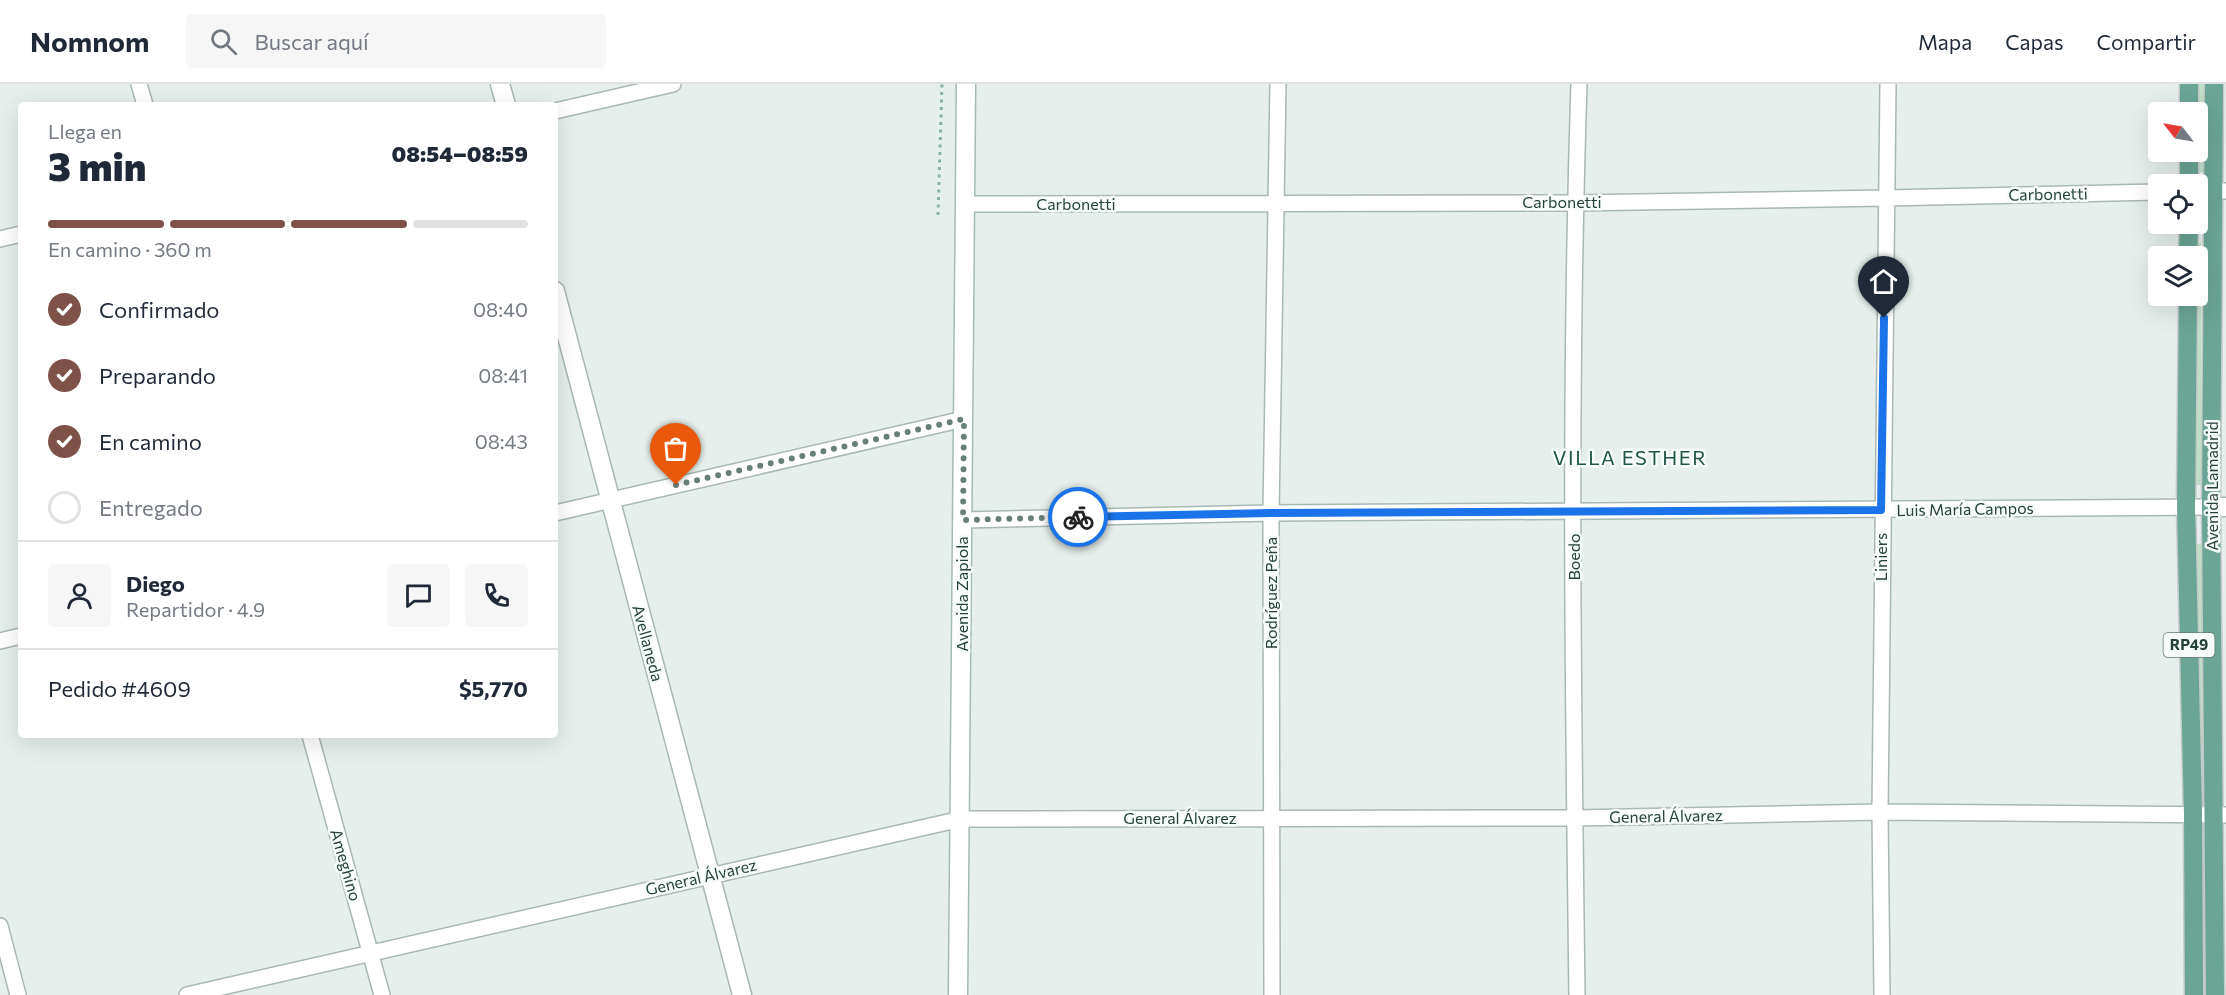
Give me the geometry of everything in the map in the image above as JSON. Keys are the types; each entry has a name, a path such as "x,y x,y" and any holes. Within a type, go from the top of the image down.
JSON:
{"main road":[{"path":"500,84 505,102"},
{"name":"Avenida Zapiola","path":"958,995 966,84"},
{"path":"2189,84 2189,102"},
{"name":"Avenida Lamadrid","path":"2214,84 2212,191 2221,815 2215,995"},
{"name":"Avellaneda","path":"558,302 742,995"},
{"name":"Avenida Lamadrid","path":"2188,306 2186,507 2193,814 2194,995"}],"street":[{"path":"139,84 144,102"},
{"path":"558,110 674,84"},
{"name":"Rodríguez Peña","path":"1272,995 1271,513 1278,84"},
{"name":"Boedo","path":"1577,995 1575,203 1580,84"},
{"name":"Liniers","path":"1882,995 1881,510 1888,84"},
{"name":"Carbonetti","path":"966,204 1575,203 2148,192"},
{"path":"0,239 18,235"},
{"path":"558,512 964,419"},
{"name":"Luis María Campos","path":"963,520 1271,513 2218,507"},
{"path":"0,641 18,637"},
{"name":"Ameghino","path":"311,738 382,995"},
{"name":"General Álvarez","path":"187,995 961,819 1575,818 1880,812 2221,815"},
{"path":"0,926 18,995"}],"path":[{"path":"938,215 942,84"}],"green space":[{"path":"2198,84 2204,84 2204,102 2198,102"},
{"path":"2198,162 2204,162 2204,172 2198,172"},
{"path":"2195,306 2201,306 2202,485 2196,485"},
{"path":"2197,544 2203,544 2205,787 2198,787"},
{"path":"2200,844 2206,844 2207,995 2201,995"}],"way so far":[{"path":"676,485 964,419 963,520 1078,517"}],"district":[{"name":"VILLA ESTHER","path":"1630,458"}],"route":[{"path":"1078,517 1271,513 1881,510 1884,318"}]}
